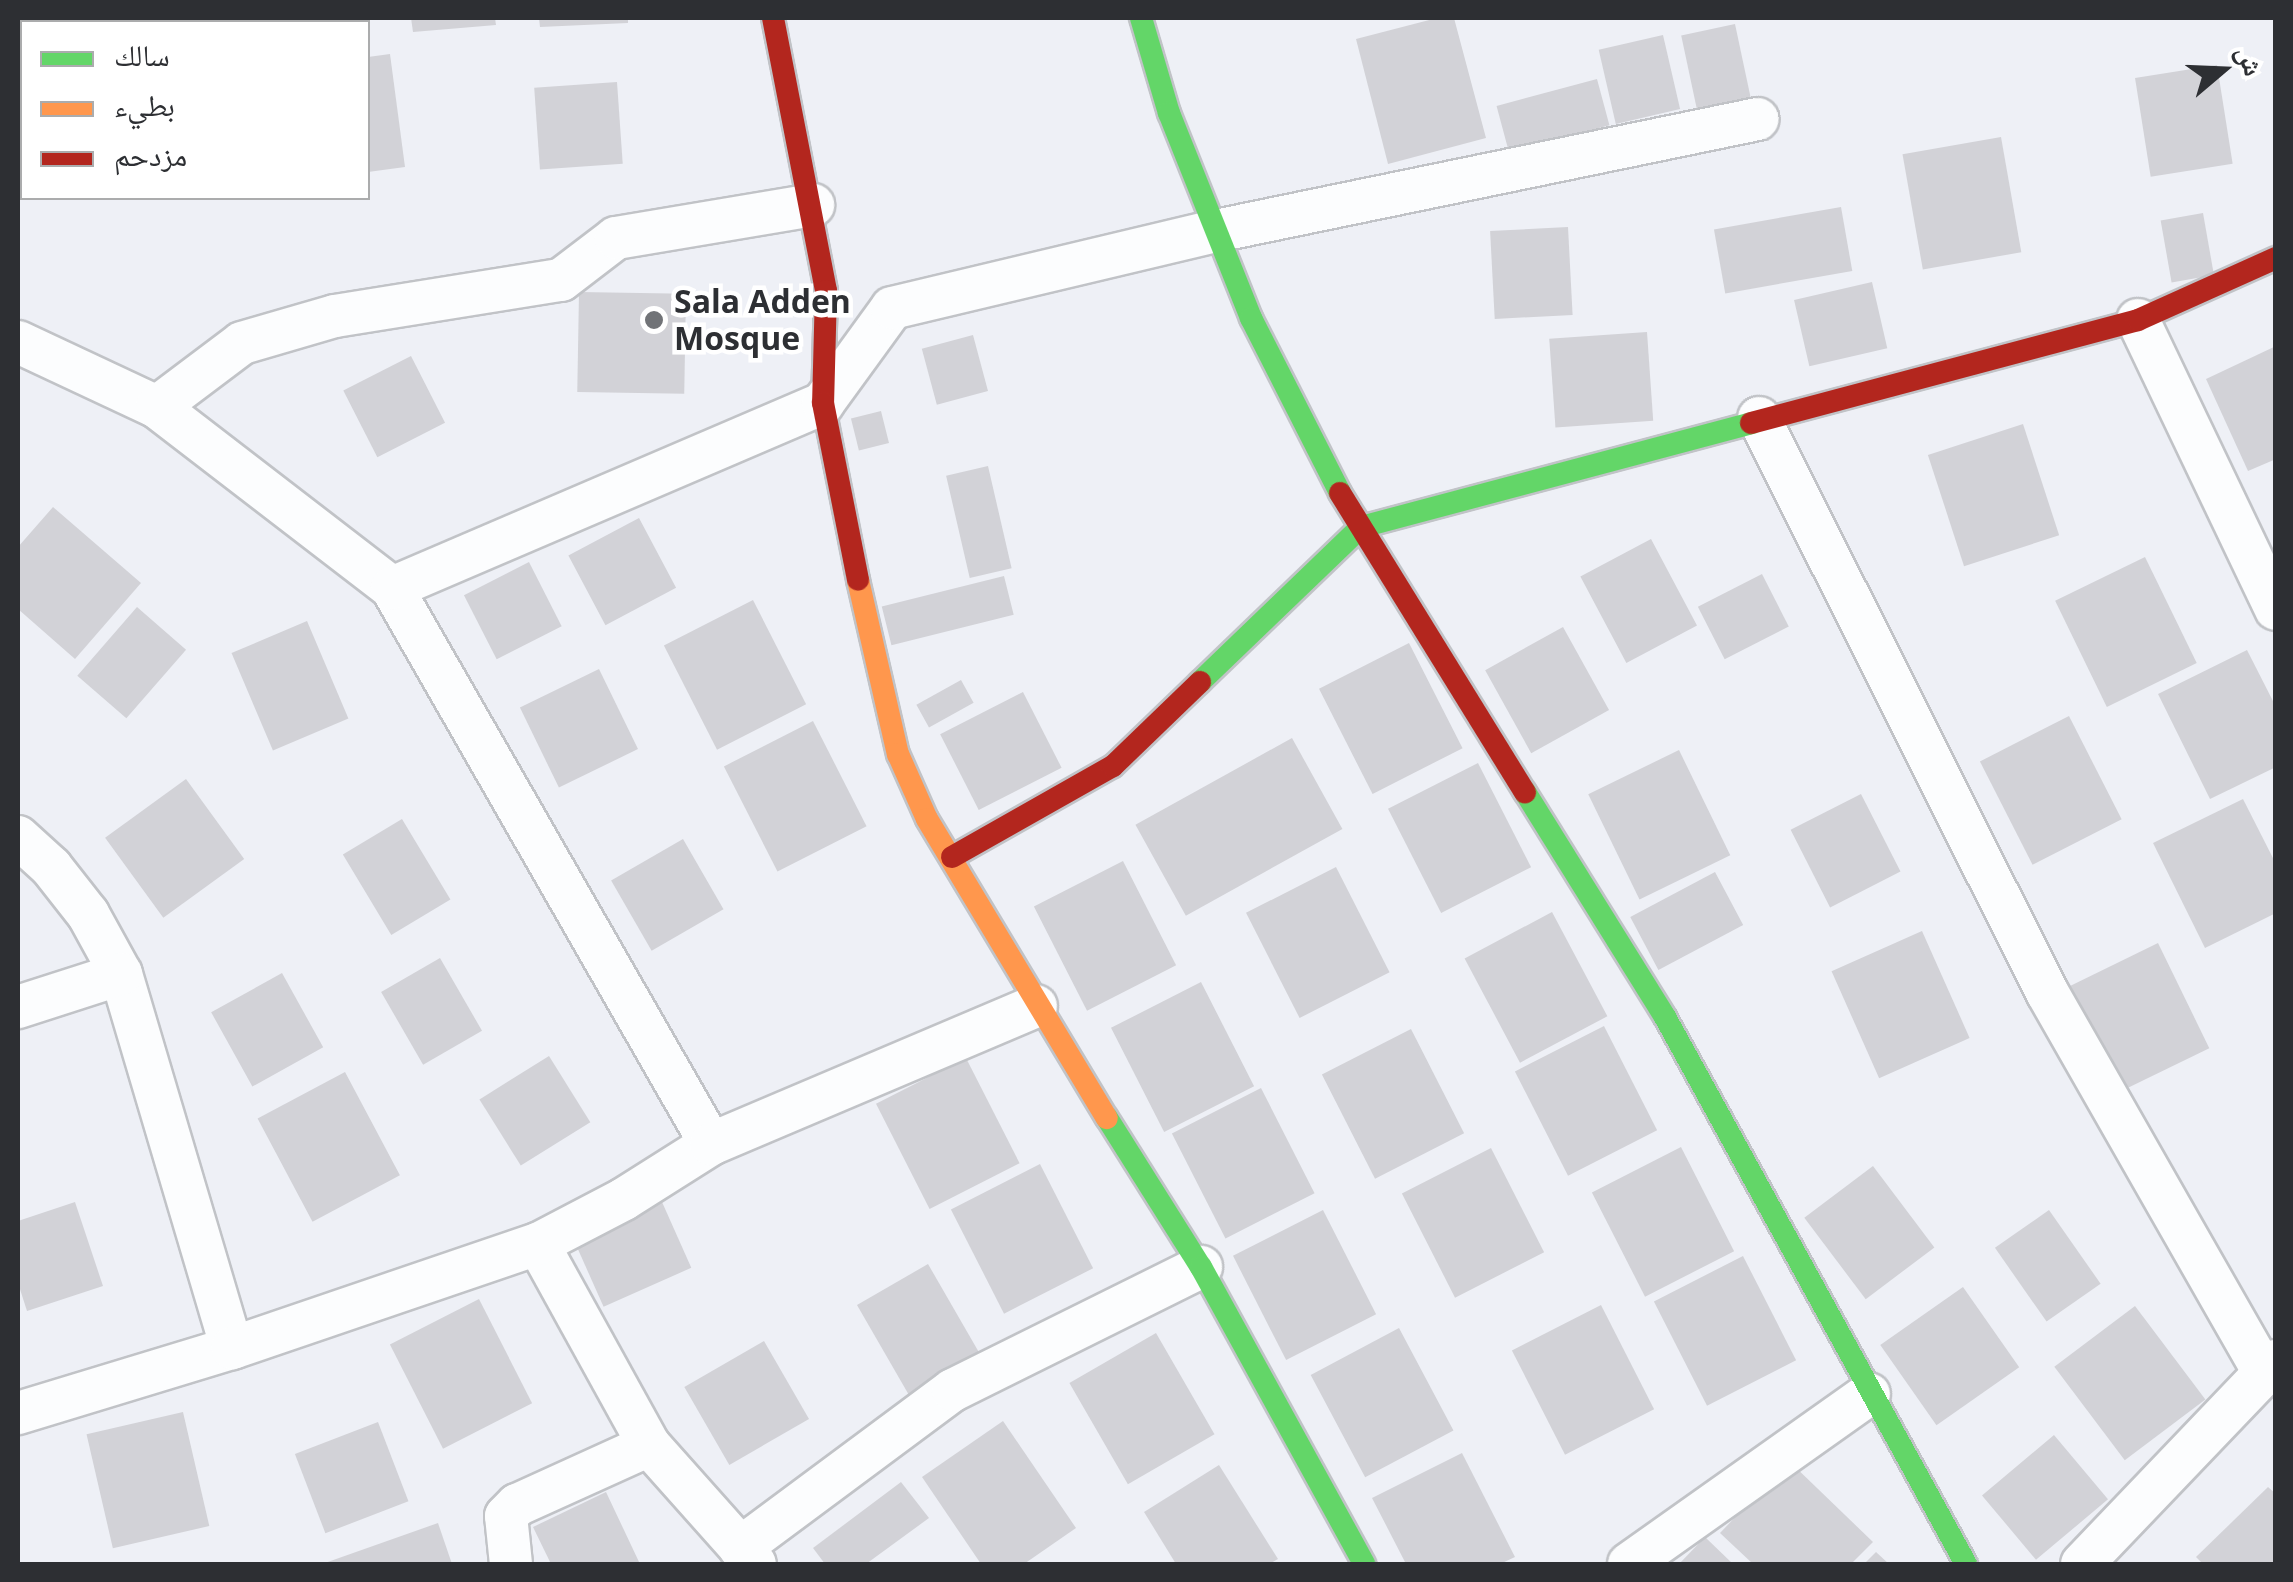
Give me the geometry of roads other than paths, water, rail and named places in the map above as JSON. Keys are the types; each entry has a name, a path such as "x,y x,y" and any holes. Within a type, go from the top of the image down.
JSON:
{"street":[{"path":"774,18 813,205 826,290 822,403 874,658 898,754 927,819 1036,1006 1201,1267 1364,1564"},
{"path":"1141,18 1169,113 1292,402 1361,527 1665,1017 1869,1394 1966,1564"},
{"path":"392,588 822,403 892,308 1216,230 1758,119"},
{"path":"156,407 242,343 335,316 561,280 616,238 813,205"},
{"path":"952,857 1114,766 1361,527 2138,320 2276,258"},
{"path":"2138,320 2276,609"},
{"path":"18,342 156,407 392,588 711,1144"},
{"path":"1759,418 2047,992 2270,1367 2082,1564"},
{"path":"18,837 51,867 88,914 121,974 232,1348"},
{"path":"18,1007 121,974"},
{"path":"18,1414 232,1348 538,1244 624,1199 711,1144 1036,1006"},
{"path":"538,1244 650,1445 748,1556 953,1390 1201,1267"},
{"path":"1628,1564 1869,1394"},
{"path":"512,1564 506,1516 517,1505 650,1445"}],"place":[{"name":"Sala Adden Mosque","path":"654,320"}]}
